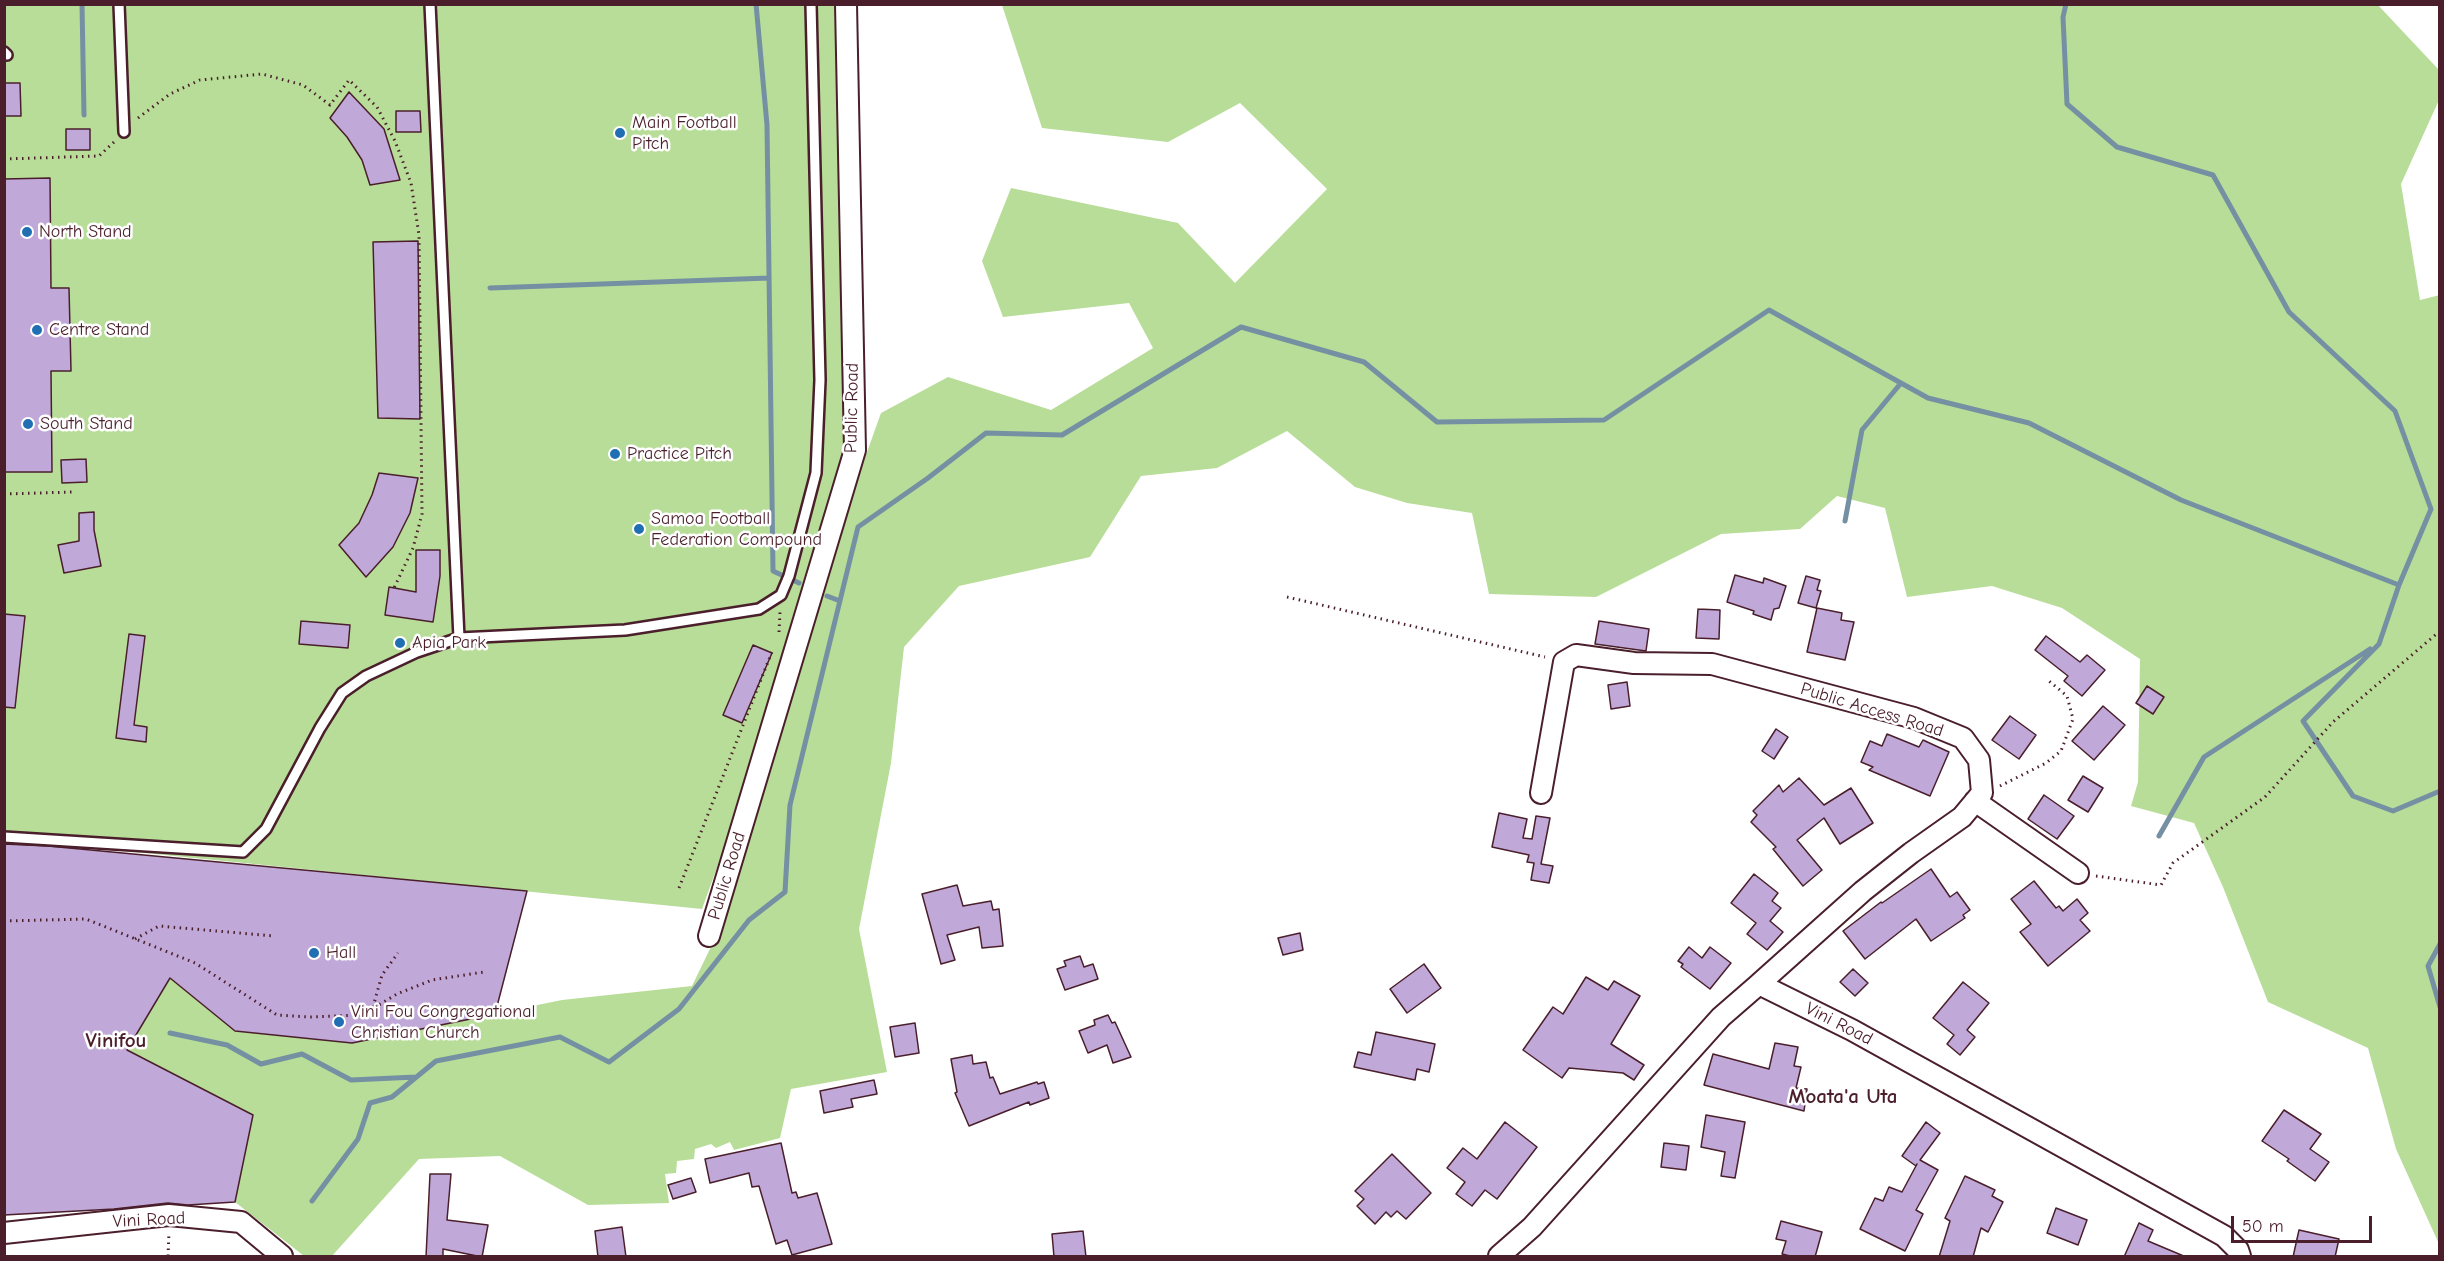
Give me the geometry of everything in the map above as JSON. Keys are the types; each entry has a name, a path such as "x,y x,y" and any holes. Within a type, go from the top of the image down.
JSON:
{"street":[{"name":"Public Road","path":"709,936 855,450 846,4"},
{"name":"Public Access Road","path":"1564,662 1576,655 1634,663 1712,664 1914,718 1963,738 1979,760 1978,797"},
{"path":"1541,793 1564,662"},
{"path":"1499,1257 1532,1227 1721,1017 1863,891 1962,817 1978,797 2078,873"},
{"name":"Vini Road","path":"1759,984 1852,1030 2224,1236 2238,1250 2240,1257"},
{"name":"Vini Road","path":"4,1233 169,1215 241,1222 282,1257"}],"lane":[{"path":"119,4 124,132"},
{"path":"430,4 459,638"},
{"path":"4,837 243,852 266,829 315,736 342,693 366,676 417,652 459,638 625,630 759,609 783,590 789,576 816,473 820,380 811,4"}],"path":[{"path":"4,159 99,156 145,111 170,94 200,80 262,74 303,85 330,105 350,80 377,107 395,141 411,183 419,235 422,514 413,548 394,588"},
{"path":"4,494 73,492"},
{"path":"779,634 783,590"},
{"path":"1287,597 1564,662"},
{"path":"2078,873 2161,885 2173,863 2265,797 2333,722 2439,631"},
{"path":"679,888 775,646"},
{"path":"1978,797 2046,763 2061,751 2073,719 2067,696 2049,681"},
{"path":"4,921 86,919 195,963 277,1015 310,1017 362,1015 397,994 432,980 484,972"},
{"path":"135,939 159,926 274,936"},
{"path":"372,1009 382,975 398,953"}],"green space":[{"path":"2377,4 2439,70 2439,100 2401,184 2420,300 2440,295 2439,1244 2396,1149 2368,1048 2268,1002 2223,887 2194,823 2131,806 2138,782 2140,659 2062,608 1992,586 1907,597 1885,508 1837,496 1800,529 1721,534 1596,597 1489,594 1472,513 1407,503 1355,487 1287,431 1217,468 1141,476 1090,557 959,586 904,647 891,763 859,929 887,1072 791,1089 780,1138 734,1150 730,1142 716,1148 711,1144 695,1149 694,1159 677,1161 676,1173 665,1174 669,1203 588,1205 500,1156 419,1159 332,1256 304,1256 235,1202 253,1115 127,1050 170,978 235,1031 352,1043 562,1000 692,986 723,922 782,688 702,909 5,839 5,5 845,5 864,447 819,586 881,413 948,377 1051,410 1153,348 1129,303 1003,317 982,261 1011,188 1178,223 1235,283 1327,189 1240,103 1168,142 1042,128 1002,5"}],"building":[{"path":"4,83 20,83 21,116 4,116"},
{"path":"349,92 384,129 400,180 370,185 362,160 347,137 330,118"},
{"path":"396,111 420,111 421,132 396,132"},
{"path":"66,129 90,129 90,150 66,150"},
{"path":"50,178 51,288 69,288 71,371 51,371 52,472 4,472 4,179"},
{"path":"418,241 420,419 378,418 373,242"},
{"path":"86,459 87,482 62,483 61,460"},
{"path":"379,473 418,478 410,513 393,547 366,577 339,545 359,523"},
{"path":"94,512 94,530 101,566 64,573 58,545 79,541 79,513"},
{"path":"416,550 440,550 440,576 433,622 385,615 389,587 416,592"},
{"path":"1735,575 1763,583 1764,578 1786,586 1779,608 1774,609 1771,620 1753,614 1754,611 1727,602"},
{"path":"1806,576 1820,580 1817,590 1821,591 1816,608 1798,603"},
{"path":"1817,608 1842,613 1841,620 1854,622 1845,660 1807,652"},
{"path":"1698,609 1720,610 1719,639 1696,638"},
{"path":"4,614 25,616 15,708 4,707"},
{"path":"301,621 350,625 348,648 299,644"},
{"path":"1599,621 1649,629 1646,651 1595,644"},
{"path":"129,634 145,636 134,725 147,727 146,742 116,738"},
{"path":"2046,636 2080,662 2087,655 2105,670 2082,696 2064,681 2068,676 2035,650"},
{"path":"753,645 772,653 742,723 723,715"},
{"path":"1627,682 1630,706 1611,709 1608,685"},
{"path":"2147,686 2164,697 2153,714 2136,703"},
{"path":"2103,706 2125,725 2094,760 2072,741"},
{"path":"2010,716 2036,735 2019,759 1992,740"},
{"path":"1776,729 1788,737 1774,759 1762,751"},
{"path":"1887,734 1919,747 1923,740 1949,752 1930,796 1869,770 1873,767 1861,762 1870,741 1882,746"},
{"path":"2083,776 2103,788 2088,812 2068,800"},
{"path":"1799,778 1824,805 1851,788 1873,823 1840,844 1824,818 1797,840 1822,870 1803,886 1773,849 1776,847 1751,822 1757,815 1753,811 1779,785 1783,792"},
{"path":"2044,795 2074,816 2057,839 2028,819"},
{"path":"1499,813 1527,819 1523,838 1532,839 1536,816 1550,818 1541,864 1553,866 1549,883 1531,880 1534,863 1527,862 1529,855 1492,847"},
{"name":"Vini Fou Congregational Christian Church","path":"4,844 48,846 527,891 495,1014 352,1043 235,1031 170,978 127,1050 253,1115 235,1202 188,1205 168,1203 114,1209 4,1215"},
{"path":"1931,869 1950,897 1957,892 1970,910 1963,915 1965,918 1931,941 1916,919 1865,959 1843,931 1881,902"},
{"path":"1754,874 1778,893 1772,901 1781,908 1770,921 1783,932 1767,950 1747,934 1756,923 1731,903"},
{"path":"2034,881 2056,908 2059,906 2063,911 2077,899 2088,913 2080,920 2090,931 2048,966 2020,932 2031,924 2011,899"},
{"path":"957,885 963,906 991,901 993,910 999,909 1003,946 982,948 979,927 947,935 955,960 941,964 922,894"},
{"path":"1300,933 1303,950 1283,955 1278,938"},
{"path":"1689,947 1702,958 1710,947 1731,963 1710,989 1681,967 1683,964 1678,961"},
{"path":"1080,956 1084,967 1093,964 1098,979 1065,990 1057,969 1066,966 1064,961"},
{"path":"1424,964 1441,988 1407,1013 1390,989"},
{"path":"1853,969 1868,983 1855,996 1840,982"},
{"path":"1586,977 1608,990 1614,981 1640,996 1611,1044 1644,1065 1634,1080 1623,1073 1569,1068 1562,1078 1523,1050 1553,1007 1563,1014"},
{"path":"1963,982 1989,1003 1967,1030 1975,1037 1960,1055 1947,1044 1954,1035 1933,1018"},
{"path":"1108,1015 1112,1023 1115,1022 1131,1057 1113,1063 1107,1045 1088,1053 1079,1031 1095,1025 1094,1020"},
{"path":"915,1023 919,1053 895,1057 890,1027"},
{"path":"1376,1032 1435,1044 1429,1072 1417,1069 1415,1080 1354,1067 1358,1052 1371,1055"},
{"path":"1775,1043 1798,1047 1794,1066 1801,1067 1796,1088 1807,1089 1804,1111 1704,1085 1713,1054 1769,1069"},
{"path":"972,1055 973,1064 986,1062 990,1078 993,1077 1000,1094 1037,1082 1038,1084 1044,1082 1049,1098 1030,1105 1029,1102 969,1126 955,1093 957,1092 951,1059"},
{"path":"874,1080 877,1094 851,1099 853,1107 824,1113 820,1091"},
{"path":"2284,1110 2321,1134 2310,1149 2329,1162 2315,1181 2287,1161 2289,1159 2262,1141"},
{"path":"1706,1115 1745,1122 1735,1178 1721,1176 1725,1152 1701,1147"},
{"path":"1505,1122 1537,1147 1497,1199 1485,1190 1472,1206 1456,1194 1465,1182 1447,1168 1463,1148 1477,1159"},
{"path":"1926,1122 1940,1133 1920,1160 1938,1170 1916,1210 1923,1214 1905,1251 1860,1229 1875,1198 1883,1201 1889,1187 1902,1192 1916,1166 1902,1156"},
{"path":"781,1143 792,1193 796,1192 798,1198 817,1193 832,1244 792,1255 787,1240 776,1244 759,1186 752,1187 749,1173 710,1183 705,1159"},
{"path":"1664,1143 1689,1146 1686,1170 1661,1167"},
{"path":"1392,1154 1431,1193 1406,1219 1397,1211 1391,1217 1386,1212 1375,1224 1357,1206 1364,1199 1355,1191"},
{"path":"430,1174 451,1174 447,1220 488,1225 482,1257 443,1249 443,1257 426,1257"},
{"path":"1965,1176 1995,1190 1992,1196 2003,1202 1988,1232 1981,1228 1973,1257 1939,1257 1950,1221 1945,1218"},
{"path":"691,1178 696,1192 673,1199 668,1185"},
{"path":"2056,1208 2087,1220 2078,1245 2047,1233"},
{"path":"1781,1221 1822,1232 1815,1257 1794,1257 1782,1254 1786,1241 1776,1239"},
{"path":"2139,1223 2153,1230 2148,1241 2186,1257 2124,1257"},
{"path":"622,1227 626,1257 598,1257 595,1231"},
{"path":"2299,1230 2339,1239 2335,1257 2293,1257"},
{"path":"1083,1231 1086,1257 1054,1257 1052,1234"}],"waterway":[{"path":"82,4 84,115"},
{"path":"756,4 767,125 773,571 799,583"},
{"path":"312,1201 358,1139 370,1103 392,1097 436,1061 560,1037 609,1062 679,1009 749,920 785,892 790,805 858,527 928,478 986,433 1062,435 1241,327 1364,362 1437,422 1604,420 1769,310 1928,398 2029,423 2181,500 2399,585 2431,509 2395,411 2289,312 2213,175 2117,147 2067,104 2063,17 2066,4"},
{"path":"490,288 769,278"},
{"path":"1845,521 1862,430 1901,383"},
{"path":"2399,585 2379,644 2303,721 2353,796 2393,811 2440,791"},
{"path":"827,596 840,601"},
{"path":"2159,836 2204,757 2370,649"},
{"path":"2440,944 2428,966 2440,1007"},
{"path":"170,1033 227,1045 261,1064 302,1054 351,1080 416,1077"}],"place":[{"name":"Main Football Pitch","path":"620,133"},
{"name":"North Stand","path":"27,232"},
{"name":"Centre Stand","path":"37,330"},
{"name":"South Stand","path":"28,424"},
{"name":"Practice Pitch","path":"615,454"},
{"name":"Samoa Football Federation Compound","path":"639,529"},
{"name":"Apia Park","path":"400,643"},
{"name":"Hall","path":"314,953"},
{"name":"Vini Fou Congregational Christian Church","path":"339,1022"}],"district":[{"name":"Vinifou","path":"116,1041"},
{"name":"Moata'a Uta","path":"1843,1097"}]}
